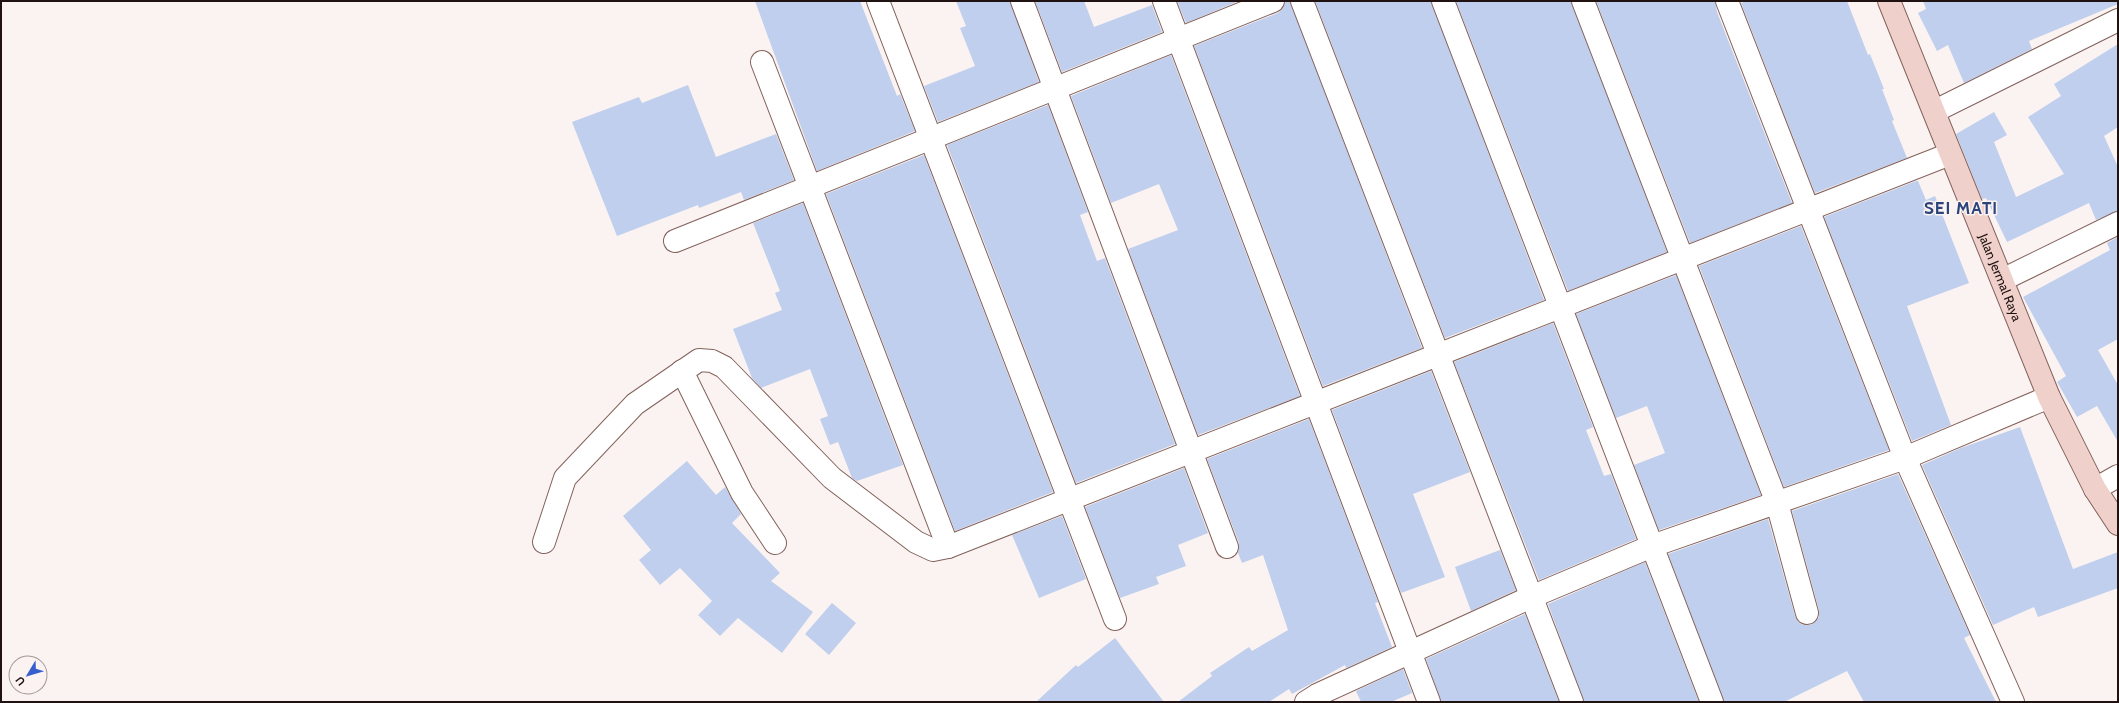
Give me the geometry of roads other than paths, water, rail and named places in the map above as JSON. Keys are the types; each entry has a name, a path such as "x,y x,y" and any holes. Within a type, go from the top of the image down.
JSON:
{"street":[{"path":"878,1 1115,618"},
{"path":"1022,1 1226,547"},
{"path":"1164,1 1408,652 1429,702"},
{"path":"675,241 1273,1"},
{"path":"1302,1 1572,702"},
{"path":"1443,1 1712,702"},
{"path":"1583,1 1777,503 1807,613"},
{"path":"1727,1 1905,458 2013,702"},
{"name":"Jalan Jermal Raya","path":"1889,1 1935,111 1950,154 2049,397 2094,489 2118,524"},
{"path":"1935,111 2118,20"},
{"path":"762,62 948,547"},
{"path":"544,542 566,478 635,404 699,360 712,361 724,367 832,478 916,542 933,550 948,547 1950,154"},
{"path":"2002,280 2118,223"},
{"path":"682,372 742,493 775,543"},
{"path":"1306,702 1317,695 1408,652 1531,597 1652,546 1905,458 2049,397"},
{"path":"2094,489 2118,476"}],"district":[{"name":"SEI MATI","path":"1961,208"}]}
